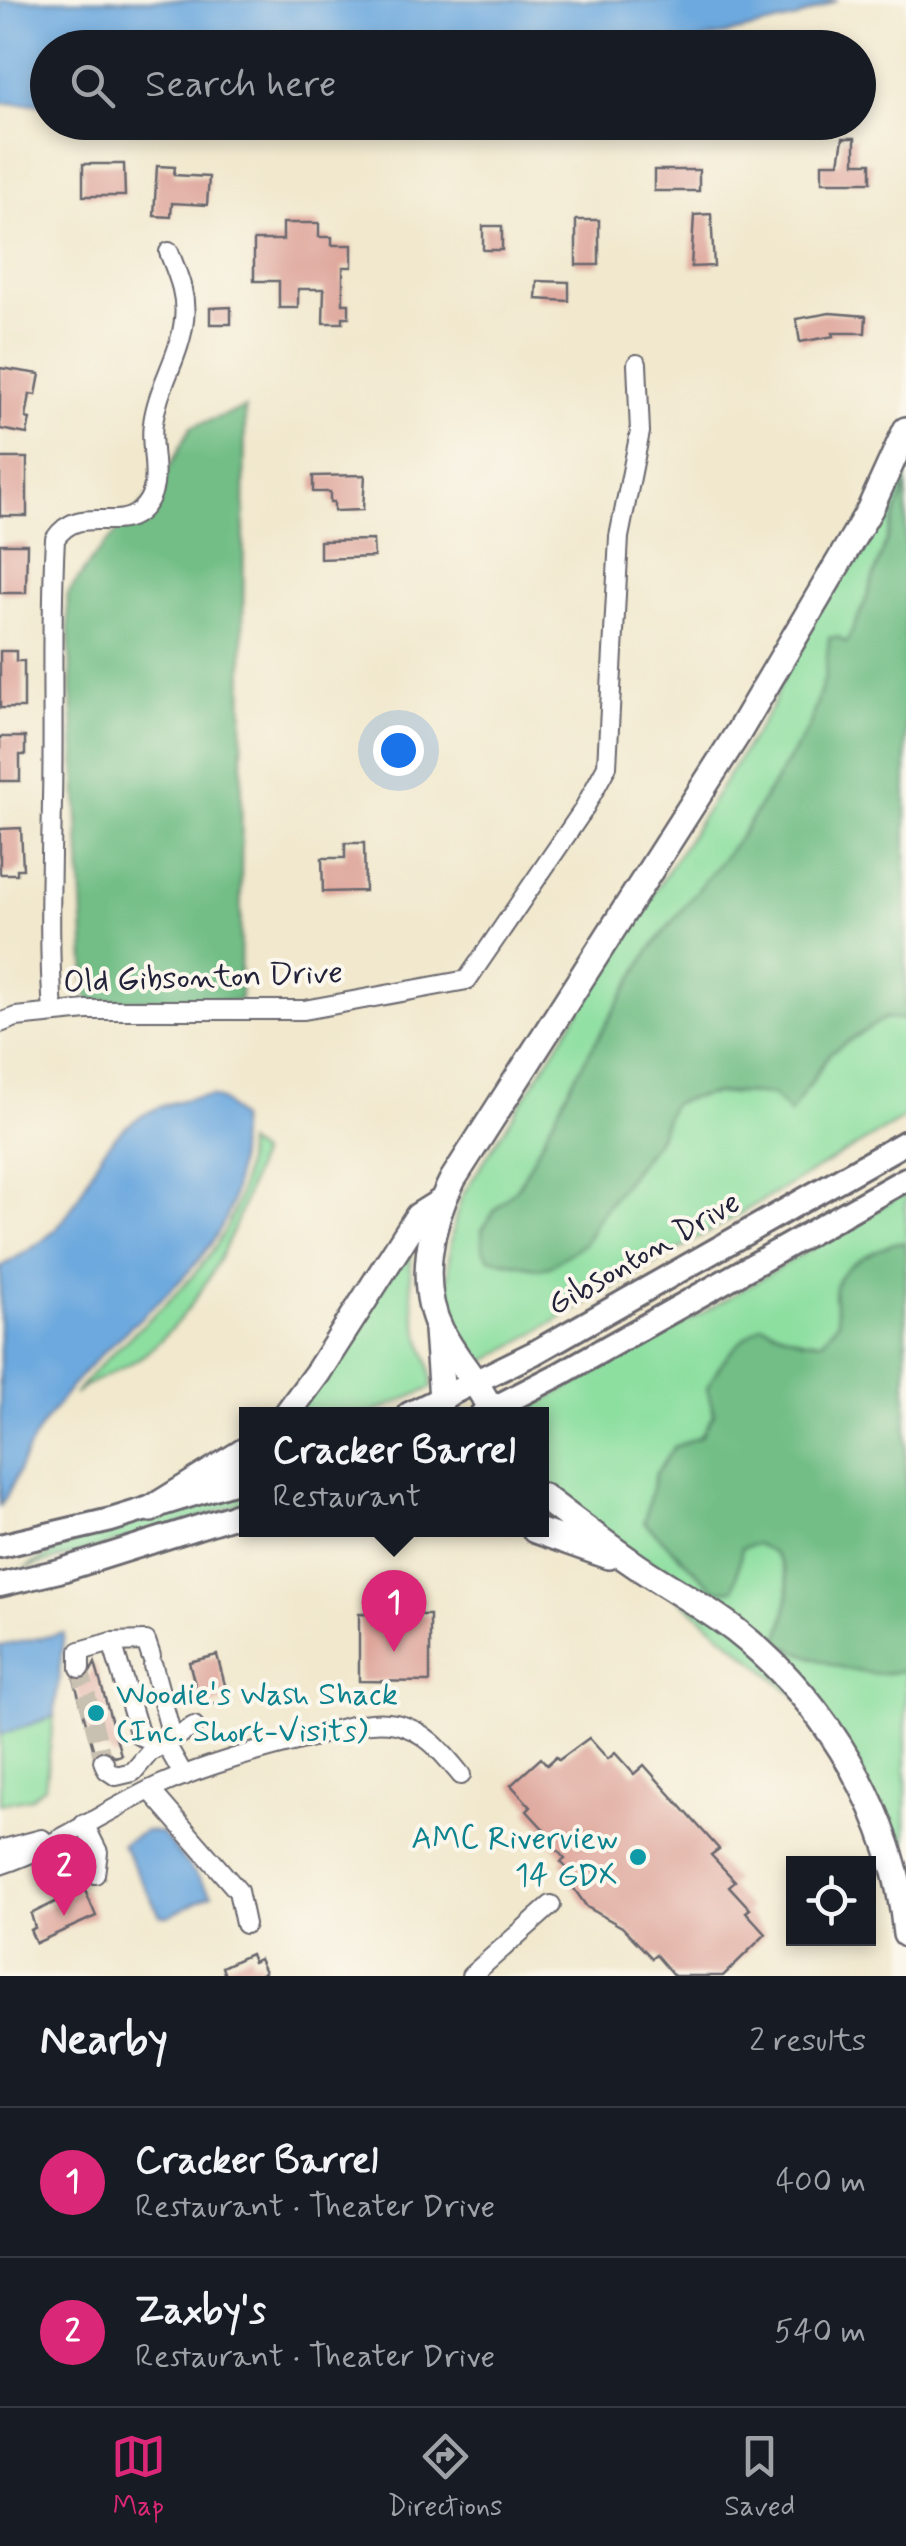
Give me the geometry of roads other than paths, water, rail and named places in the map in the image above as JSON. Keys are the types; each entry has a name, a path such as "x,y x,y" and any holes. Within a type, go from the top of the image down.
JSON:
{"highway":[{"path":"442,1399 430,1255 442,1202 452,1179 738,733 870,509 906,430"},
{"path":"292,1407 418,1216 442,1202"},
{"path":"438,1324 478,1382 485,1407"},
{"path":"150,1510 239,1454"},
{"path":"549,1501 637,1566 689,1596 738,1633 788,1680 836,1740 863,1788 898,1886 906,1934"},
{"path":"549,1535 637,1566"}],"main road":[{"name":"Gibsonton Drive","path":"424,1407 608,1313 906,1142"},
{"name":"Gibsonton Drive","path":"498,1407 906,1180"},
{"path":"0,1546 150,1510 239,1480"},
{"path":"0,1585 59,1571 239,1515"}],"street":[{"path":"53,1013 49,919 50,621 55,539 62,529 78,520 128,518 148,500 157,473 152,428 160,389 177,357 184,317 183,288 169,252"},
{"name":"Old Gibsonton Drive","path":"0,1023 16,1017 87,1010 304,1010 467,980 582,812 606,766 618,537 640,432 636,364"},
{"path":"80,1668 80,1651 112,1642 146,1641 170,1728 166,1744 184,1776"},
{"path":"112,1642 140,1736 166,1744"},
{"path":"0,1865 46,1848 150,1790 184,1776 260,1750 354,1726 382,1722 419,1733 461,1775"},
{"path":"103,1761 107,1770 124,1776 133,1772 150,1752 194,1726"},
{"path":"150,1790 238,1891 244,1924"},
{"path":"0,1850 78,1828"},
{"path":"78,1828 100,1858 94,1874"},
{"path":"471,1976 550,1904"}],"water":[{"path":"0,0 837,0 797,18 745,30 30,30 30,104 0,103"},
{"path":"212,1096 223,1101 239,1119 235,1183 226,1218 194,1266 85,1371 60,1401 32,1441 0,1506 0,1267 56,1229 103,1152 128,1125 175,1102"},
{"path":"64,1633 54,1716 0,1735 0,1646"},
{"path":"145,1831 161,1833 212,1894 168,1916 160,1915 122,1844"}],"tunnel":[{"path":"80,1668 103,1761"}],"place":[{"name":"Cracker Barrel","path":"394,1652"},
{"name":"Woodie's Wash Shack (Inc. Short-Visits)","path":"96,1713"},
{"name":"AMC Riverview 14 GDX","path":"638,1857"},
{"name":"Zaxby's","path":"64,1916"}]}
